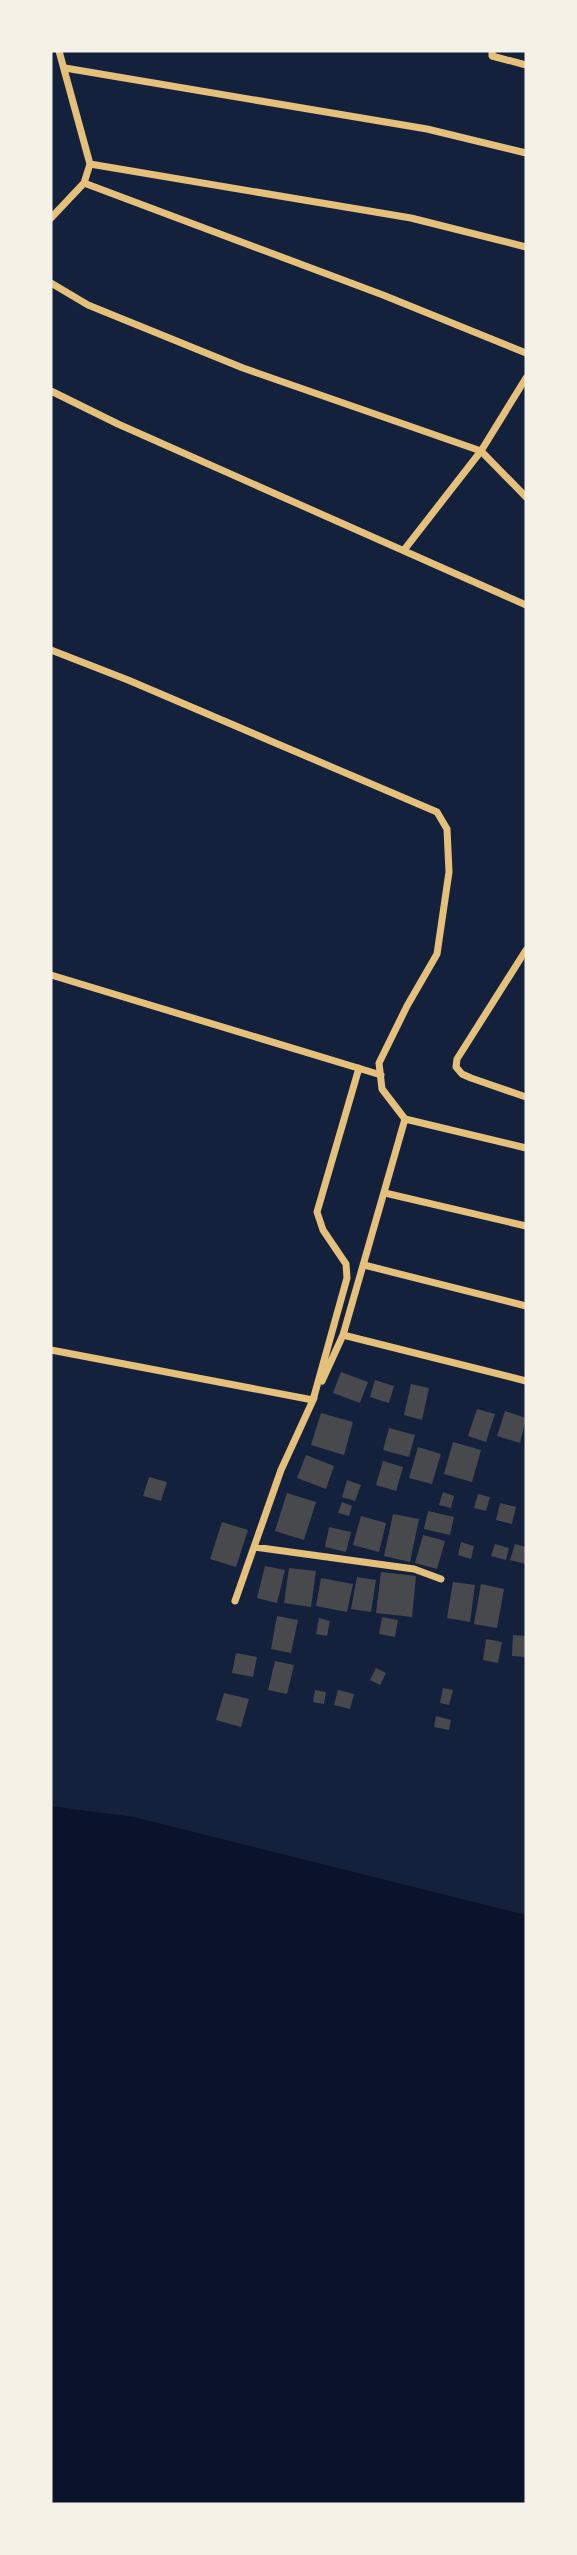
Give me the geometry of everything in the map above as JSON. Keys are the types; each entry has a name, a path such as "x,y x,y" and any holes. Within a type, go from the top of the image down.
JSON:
{"street":[{"path":"51,218 84,183 90,164 59,51"},
{"path":"492,51 492,56 526,65"},
{"path":"65,68 427,129 526,153"},
{"path":"90,164 411,218 526,247"},
{"path":"84,183 383,295 526,353"},
{"path":"51,284 88,305 243,368 481,451 526,497"},
{"path":"404,550 481,451 526,378"},
{"path":"51,391 118,424 526,605"},
{"path":"51,650 437,811 447,829 449,872 437,954 379,1063 382,1089 405,1119 526,1148"},
{"path":"526,950 457,1059 456,1067 471,1078 526,1097"},
{"path":"51,975 381,1075"},
{"path":"313,1400 347,1278 346,1264 323,1230 317,1212 359,1068"},
{"path":"235,1601 281,1470 343,1335 405,1119"},
{"path":"385,1193 526,1226"},
{"path":"364,1265 526,1306"},
{"path":"343,1335 526,1381"},
{"path":"51,1350 313,1400"},
{"path":"254,1547 414,1569 441,1580"}],"water":[{"path":"51,1806 134,1817 526,1915 526,2504 51,2504"}],"building":[{"path":"341,1372 368,1382 360,1403 333,1393"},
{"path":"375,1380 394,1386 389,1403 370,1397"},
{"path":"411,1384 429,1388 422,1420 404,1415"},
{"path":"477,1409 495,1414 486,1442 468,1436"},
{"path":"505,1411 526,1418 520,1443 497,1436"},
{"path":"321,1413 353,1422 344,1455 311,1445"},
{"path":"389,1428 415,1435 409,1457 383,1450"},
{"path":"453,1442 481,1450 472,1482 444,1474"},
{"path":"418,1447 441,1454 432,1484 409,1478"},
{"path":"306,1455 334,1466 326,1489 297,1478"},
{"path":"383,1461 403,1467 396,1491 376,1485"},
{"path":"149,1477 167,1482 161,1501 143,1496"},
{"path":"347,1480 361,1485 355,1501 342,1497"},
{"path":"443,1492 454,1496 451,1508 439,1505"},
{"path":"287,1493 316,1502 304,1540 275,1531"},
{"path":"478,1494 490,1497 486,1511 474,1508"},
{"path":"342,1502 352,1506 349,1516 338,1513"},
{"path":"500,1503 516,1507 512,1524 496,1520"},
{"path":"428,1511 454,1517 450,1535 424,1529"},
{"path":"393,1514 419,1519 410,1562 384,1556"},
{"path":"361,1516 386,1523 379,1552 353,1545"},
{"path":"222,1522 248,1530 236,1567 210,1559"},
{"path":"329,1527 351,1532 346,1552 325,1547"},
{"path":"423,1535 445,1541 437,1569 415,1563"},
{"path":"461,1542 474,1546 471,1559 458,1555"},
{"path":"495,1544 509,1548 506,1560 491,1556"},
{"path":"515,1544 526,1547 526,1564 510,1560"},
{"path":"265,1566 285,1570 277,1603 257,1598"},
{"path":"289,1568 316,1571 311,1607 284,1603"},
{"path":"381,1572 416,1576 412,1617 376,1613"},
{"path":"357,1577 376,1580 371,1612 351,1609"},
{"path":"321,1578 353,1584 347,1612 316,1606"},
{"path":"453,1582 475,1585 470,1622 447,1618"},
{"path":"481,1584 504,1589 497,1628 474,1624"},
{"path":"277,1616 298,1620 291,1653 271,1649"},
{"path":"382,1617 398,1620 395,1637 379,1634"},
{"path":"319,1618 330,1621 327,1636 316,1634"},
{"path":"513,1635 526,1636 526,1657 512,1656"},
{"path":"486,1639 502,1642 498,1663 483,1660"},
{"path":"236,1653 257,1657 253,1677 232,1673"},
{"path":"275,1661 294,1665 287,1694 268,1690"},
{"path":"376,1668 386,1673 380,1685 370,1680"},
{"path":"443,1688 453,1690 449,1705 440,1703"},
{"path":"315,1690 326,1692 324,1704 313,1702"},
{"path":"338,1690 354,1694 350,1709 334,1705"},
{"path":"224,1693 249,1699 241,1727 216,1720"},
{"path":"436,1716 451,1720 449,1730 434,1727"}]}
